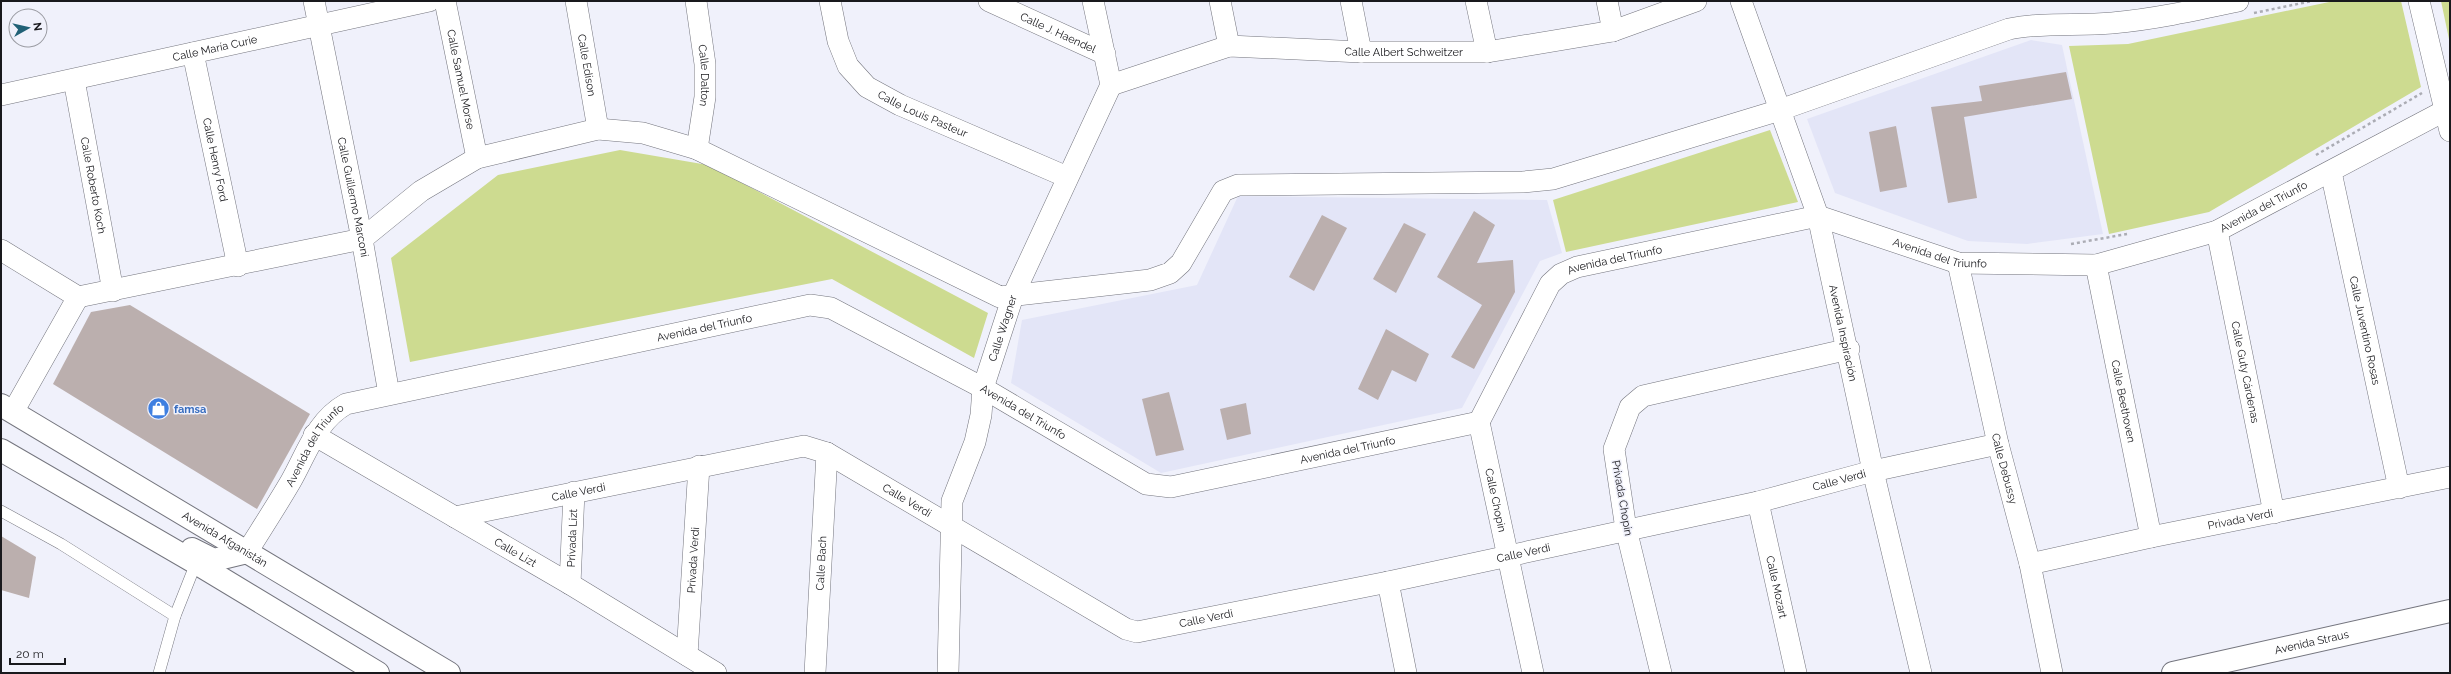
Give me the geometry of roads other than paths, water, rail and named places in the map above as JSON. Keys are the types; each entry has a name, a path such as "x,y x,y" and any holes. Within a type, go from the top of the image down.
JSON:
{"main road":[{"name":"Avenida Afganistán","path":"5,408 449,673"},
{"path":"1,450 196,563 378,673"},
{"path":"136,529 154,528 214,560 247,552"},
{"name":"Avenida Straus","path":"2173,673 2450,611"}],"street":[{"name":"Calle Guillermo Marconi","path":"314,1 362,239 389,394"},
{"name":"Calle María Curie","path":"1,95 429,1"},
{"name":"Calle Samuel Morse","path":"445,1 477,158"},
{"name":"Calle Edison","path":"576,1 598,129"},
{"name":"Calle Dalton","path":"696,1 705,70 705,97 696,149"},
{"name":"Calle Louis Pasteur","path":"830,1 838,41 848,66 867,86 900,105 1067,177"},
{"name":"Calle J. Haendel","path":"989,1 1105,54"},
{"path":"1093,1 1111,85"},
{"path":"1220,1 1229,46"},
{"path":"1351,1 1362,52"},
{"path":"1476,1 1487,52"},
{"path":"1607,1 1613,31"},
{"name":"Calle Albert Schweitzer","path":"1111,85 1229,46 1362,52 1487,52 1613,31 1696,1"},
{"name":"Avenida Inspiración","path":"1741,1 1818,216 1849,350 1873,471 1921,673"},
{"path":"2418,1 2448,110 2450,131"},
{"path":"1,250 78,297 238,266 362,239 421,191 477,158 598,129 643,133 696,149 1000,297 1013,296 1150,280 1170,274 1180,263 1223,191 1238,185 1523,182 1553,179 1780,110 2009,29 2029,25 2110,24 2244,8"},
{"name":"Calle Henry Ford","path":"193,53 238,266"},
{"name":"Calle Roberto Koch","path":"74,80 113,291"},
{"name":"Calle Wagner","path":"949,672 952,502 975,442 981,415 983,388 1013,296 1111,85"},
{"name":"Avenida del Triunfo","path":"247,552 292,479 314,435 335,410 346,404 810,306 831,308 983,388 1146,484 1157,487 1171,487 1478,422 1550,284 1561,274 1577,267 1818,216 1958,263 2096,265 2217,231 2448,110"},
{"name":"Calle Juventino Rosas","path":"2331,172 2399,488"},
{"name":"Calle Guty Cárdenas","path":"2217,231 2274,513"},
{"name":"Calle Debussy","path":"1958,263 1998,444 2030,564 2052,673"},
{"name":"Calle Beethoven","path":"2096,265 2151,537"},
{"path":"5,408 78,297"},
{"name":"Privada Chopin","path":"1661,673 1626,529 1614,449 1630,407 1643,396 1849,350"},
{"name":"Calle Chopin","path":"1478,422 1533,673"},
{"name":"Calle Lizt","path":"314,435 570,584 716,673"},
{"name":"Calle Verdi","path":"455,517 699,466 804,446 826,453 1126,629 1137,632 1388,582 1626,529 1758,502 1873,471 1998,444"},
{"name":"Calle Bach","path":"815,673 826,453"},
{"name":"Privada Verdi","path":"687,655 699,466"},
{"name":"Privada Verdi","path":"2030,564 2151,537 2450,477"},
{"name":"Privada Lizt","path":"570,584 574,492"},
{"name":"Calle Mozart","path":"1758,502 1796,673"},
{"path":"1388,582 1406,673"}],"lane":[{"path":"1,511 61,544 175,616"},
{"path":"159,673 175,616 196,563"}],"place":[{"name":"famsa","path":"158,409"}]}
